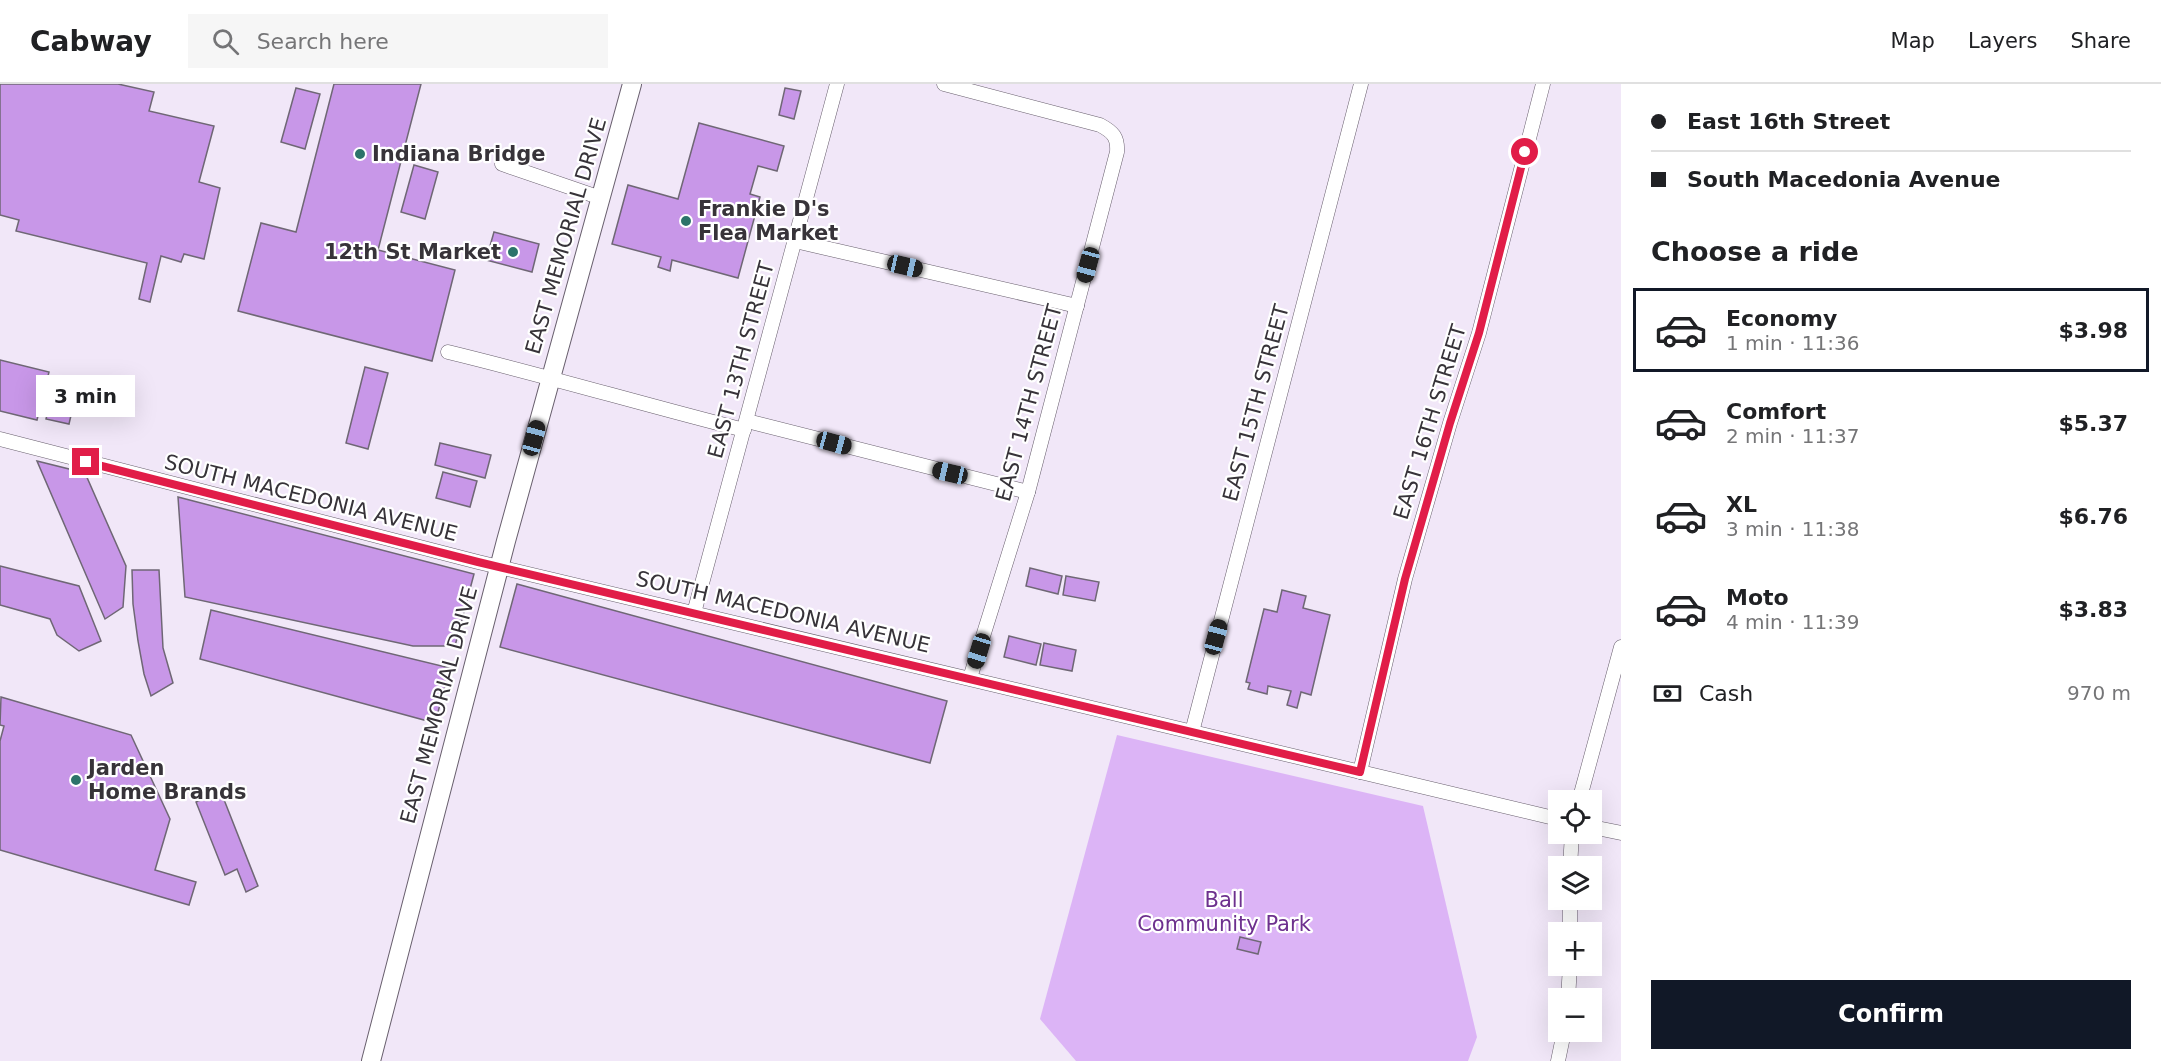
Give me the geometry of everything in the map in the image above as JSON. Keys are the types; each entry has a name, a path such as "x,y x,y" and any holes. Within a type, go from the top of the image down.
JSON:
{"main road":[{"name":"EAST MEMORIAL DRIVE","path":"370,1061 549,378 632,84"}],"street":[{"name":"EAST 13TH STREET","path":"694,613 837,84"},
{"name":"EAST 14TH STREET","path":"944,84 1100,125 1115,135 1117,152 1028,492 970,678"},
{"name":"EAST 15TH STREET","path":"1192,732 1361,84"},
{"name":"EAST 16TH STREET","path":"1360,772 1405,579 1450,423 1479,333 1543,84"},
{"path":"502,164 601,198"},
{"path":"795,241 1077,306"},
{"path":"448,352 1028,492"},
{"name":"SOUTH MACEDONIA AVENUE","path":"0,439 499,567 1548,817"},
{"path":"1582,790 1621,647"},
{"path":"1602,829 1621,833"},
{"path":"1558,1061 1562,1042"}],"green space":[{"name":"Ball Community Park","path":"1117,735 1423,806 1477,1037 1468,1061 1076,1061 1040,1019"}],"building":[{"path":"0,84 118,84 154,92 149,111 214,126 199,182 220,188 204,259 184,254 181,262 161,256 150,302 139,299 147,263 16,231 19,220 0,215"},
{"name":"Indiana Bridge","path":"334,84 421,84 378,250 455,270 432,361 238,311 261,223 296,232"},
{"path":"296,88 320,94 305,149 281,142"},
{"path":"785,88 801,91 794,119 779,115"},
{"name":"Frankie D's Flea Market","path":"699,123 784,146 777,171 758,166 750,194 760,197 738,278 672,260 670,271 658,267 661,257 612,244 628,185 678,199"},
{"path":"414,165 438,172 425,219 401,212"},
{"name":"12th St Market","path":"494,232 539,244 532,272 486,260"},
{"path":"0,360 49,372 37,420 0,411"},
{"path":"365,367 388,373 368,449 346,443"},
{"path":"57,376 79,381 69,424 46,419"},
{"path":"440,443 491,455 485,478 435,465"},
{"path":"37,461 85,473 126,566 123,607 105,619"},
{"path":"443,472 477,481 470,507 436,498"},
{"path":"178,497 474,574 455,646 413,646 185,597"},
{"path":"0,566 79,586 101,641 79,651 57,635 50,619 0,605"},
{"path":"1030,568 1062,576 1058,594 1026,586"},
{"path":"132,570 159,570 163,648 173,683 151,696 138,641 133,604"},
{"path":"1066,576 1099,582 1095,601 1063,595"},
{"path":"517,584 947,701 930,763 500,647"},
{"path":"1282,590 1306,596 1303,608 1330,615 1311,695 1301,692 1297,708 1287,705 1291,691 1268,686 1267,694 1248,689 1250,683 1246,682 1264,609 1277,612"},
{"path":"211,610 450,668 435,723 200,659"},
{"path":"1009,636 1041,644 1036,665 1004,657"},
{"path":"1044,643 1076,650 1072,671 1040,665"},
{"name":"Jarden Home Brands","path":"1,697 131,735 170,819 155,870 196,882 189,905 0,850 0,741 4,726 0,725"},
{"path":"221,792 258,886 246,892 237,869 225,875 196,802"},
{"path":"1240,937 1261,942 1258,954 1237,949"}],"place":[{"name":"Indiana Bridge","path":"360,154"},
{"name":"Frankie D's Flea Market","path":"686,221"},
{"name":"12th St Market","path":"513,252"},
{"name":"Jarden Home Brands","path":"76,780"}],"route":[{"path":"86,462 478,562 1360,772 1405,579 1450,423 1469,369 1525,152"}]}
